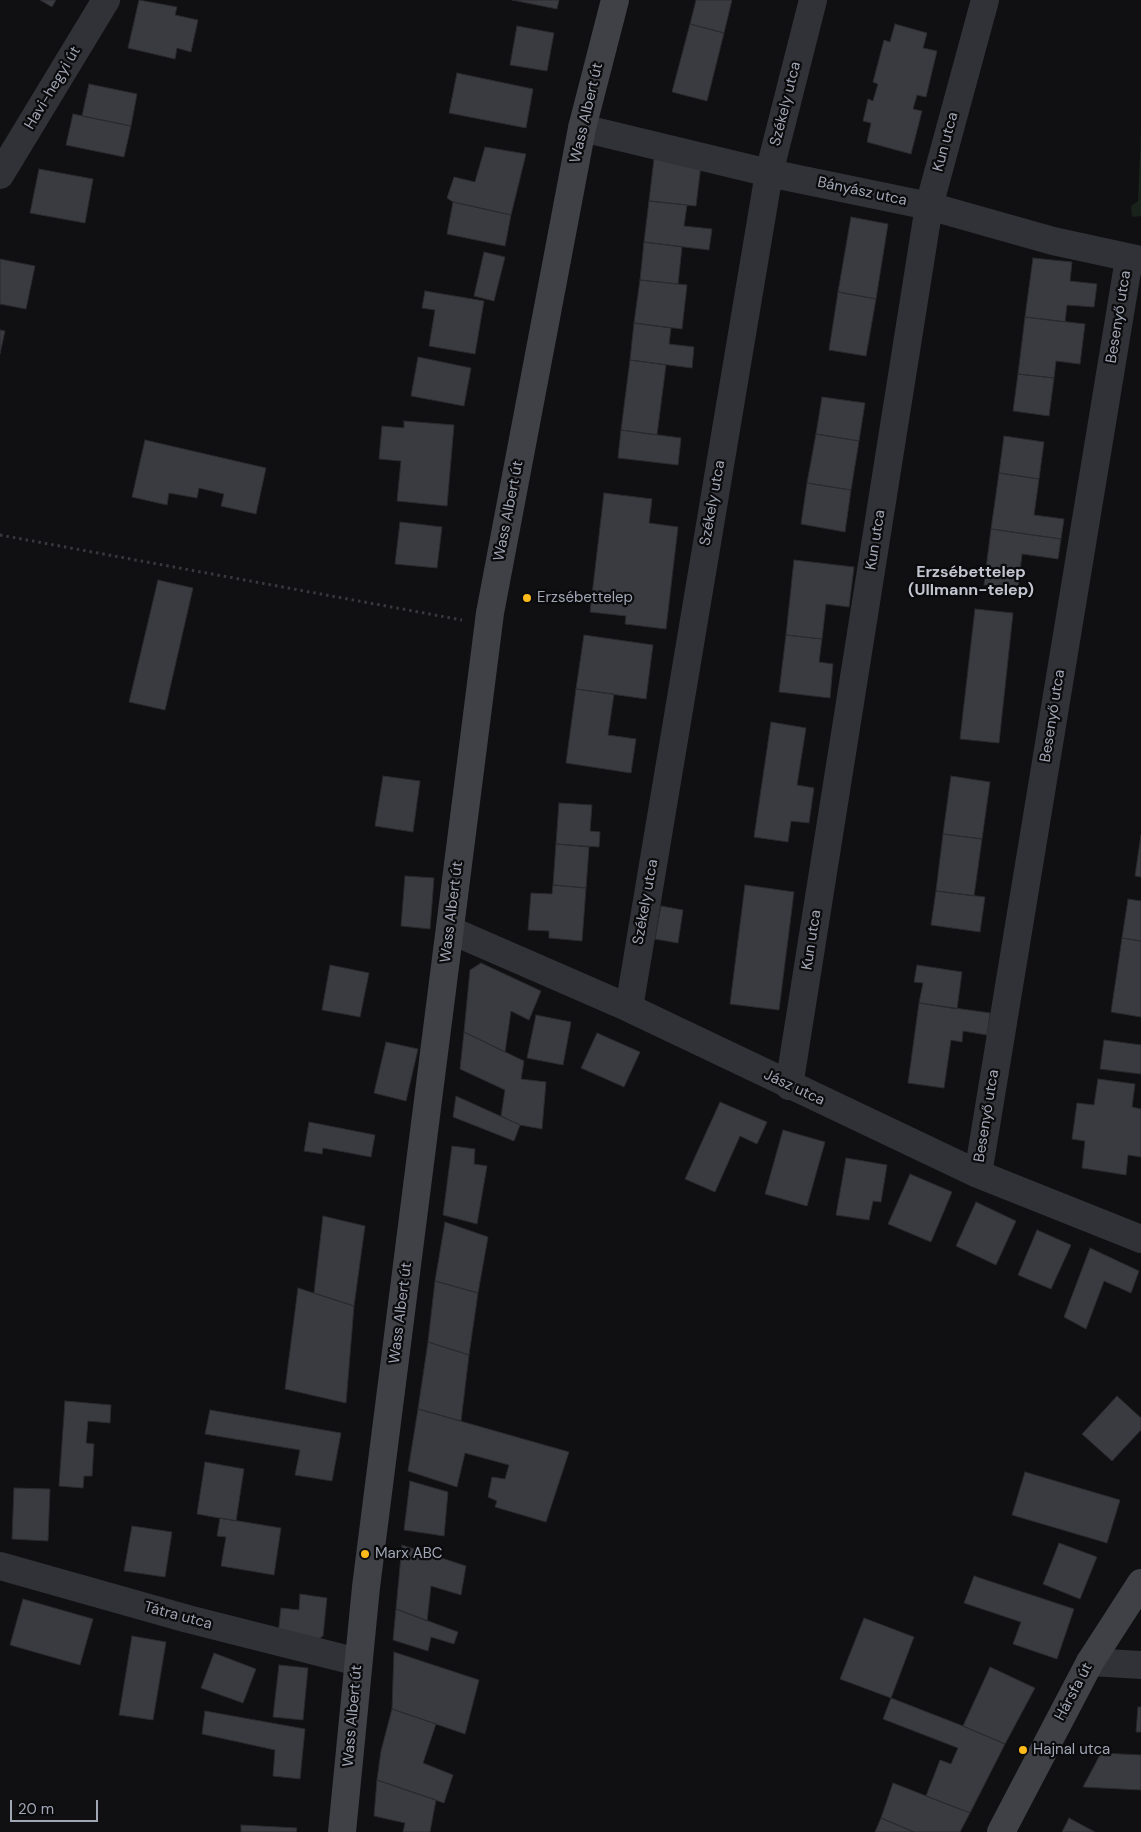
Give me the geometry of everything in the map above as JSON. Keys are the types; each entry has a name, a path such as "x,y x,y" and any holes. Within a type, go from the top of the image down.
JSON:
{"street":[{"name":"Havi-hegyi út","path":"0,175 106,0"},
{"name":"Wass Albert út","path":"342,1832 358,1662 488,625 582,128 615,0"},
{"name":"Székely utca","path":"628,1008 769,173 813,0"},
{"name":"Kun utca","path":"789,1086 929,206 985,0"},
{"name":"Bányász utca","path":"582,128 769,173 929,206 1053,241 1135,259"},
{"name":"Besenyő utca","path":"978,1174 1135,259"},
{"name":"Jász utca","path":"450,930 628,1008 978,1174 1141,1239"},
{"name":"Tátra utca","path":"0,1566 188,1619 358,1662"},
{"name":"Hársfa út","path":"1001,1832 1090,1662 1141,1583"},
{"path":"1090,1662 1141,1665"}],"path":[{"path":"0,535 488,625"}],"shaded area":[{"path":"1141,130 1141,216 1132,217 1131,206 1138,201"}],"building":[{"path":"40,0 56,0 52,7"},
{"path":"139,0 177,7 175,15 198,20 191,52 177,48 175,59 128,48"},
{"path":"512,0 559,0 557,9"},
{"path":"696,0 732,0 724,33 690,24"},
{"path":"690,24 724,33 707,101 672,92"},
{"path":"895,24 927,33 923,48 937,51 926,97 917,95 913,109 922,111 911,154 867,142 871,123 863,121 868,99 873,101 878,84 873,82 884,40 890,42"},
{"path":"517,26 554,33 547,71 510,65"},
{"path":"457,73 533,89 526,128 449,113"},
{"path":"89,84 137,94 131,126 82,116"},
{"path":"73,114 131,126 124,157 66,145"},
{"path":"485,147 526,154 511,215 453,202 447,198 454,177 475,182"},
{"path":"654,159 701,165 696,206 649,201"},
{"path":"39,169 93,179 85,223 30,213"},
{"path":"649,201 687,205 684,226 712,229 709,250 644,242"},
{"path":"453,202 511,215 505,246 447,234"},
{"path":"851,217 888,224 876,299 838,292"},
{"path":"644,242 682,247 678,284 640,280"},
{"path":"484,252 505,257 494,301 474,296"},
{"path":"1033,258 1072,262 1070,281 1097,284 1094,307 1067,305 1065,322 1025,317"},
{"path":"0,259 35,266 26,309 0,304"},
{"path":"640,280 687,285 682,329 634,323"},
{"path":"425,291 484,301 475,354 429,346 435,310 422,308"},
{"path":"838,292 876,299 866,356 829,350"},
{"path":"1025,317 1085,324 1080,364 1056,361 1054,378 1018,374"},
{"path":"634,323 671,328 669,344 694,347 692,368 630,360"},
{"path":"0,330 5,331 0,354"},
{"path":"418,357 471,368 464,406 411,396"},
{"path":"630,360 666,365 657,435 621,430"},
{"path":"1018,374 1054,378 1049,416 1013,411"},
{"path":"822,397 865,403 859,441 816,434"},
{"path":"404,421 454,425 447,506 397,501 401,461 379,459 382,426 404,428"},
{"path":"621,430 681,438 678,465 618,458"},
{"path":"816,434 859,441 851,490 807,483"},
{"path":"1004,436 1044,442 1039,479 999,473"},
{"path":"145,440 266,468 256,514 221,506 224,494 199,488 197,498 169,493 167,505 132,497"},
{"path":"999,473 1039,479 1034,515 1064,519 1061,539 991,529"},
{"path":"807,483 851,490 845,532 801,524"},
{"path":"604,493 652,499 649,523 678,527 666,629 625,624 626,616 590,612"},
{"path":"400,522 442,527 437,568 395,564"},
{"path":"991,529 1061,539 1058,559 1022,554 1018,589 984,585"},
{"path":"794,560 854,567 849,607 826,604 822,639 786,635"},
{"path":"158,580 193,588 165,710 129,702"},
{"path":"975,609 1013,613 999,743 960,739"},
{"path":"584,635 653,645 646,699 576,689"},
{"path":"786,635 822,639 819,662 833,664 830,698 779,692"},
{"path":"576,689 614,694 608,735 636,739 631,773 566,763"},
{"path":"771,722 806,728 797,785 814,788 809,823 791,821 788,842 754,837"},
{"path":"383,776 420,781 413,832 375,826"},
{"path":"951,776 990,782 982,839 943,834"},
{"path":"559,803 592,805 590,831 600,832 599,847 556,844"},
{"path":"943,834 982,839 974,896 936,891"},
{"path":"1141,835 1141,877 1135,876"},
{"path":"556,844 589,847 586,888 553,885"},
{"path":"405,876 434,878 430,929 401,926"},
{"path":"553,885 586,888 582,941 549,938 549,931 528,930 531,893 552,894"},
{"path":"745,885 794,892 779,1010 730,1004"},
{"path":"936,891 985,897 980,932 931,925"},
{"path":"1128,899 1141,901 1141,941 1122,938"},
{"path":"661,906 683,910 678,943 655,939"},
{"path":"1122,938 1141,941 1141,1017 1111,1012"},
{"path":"481,963 541,991 529,1020 511,1011 505,1052 464,1032 470,970"},
{"path":"330,965 369,973 360,1017 322,1010"},
{"path":"917,965 962,972 957,1009 919,1003 923,983 914,982"},
{"path":"919,1003 990,1013 987,1035 963,1031 962,1042 951,1040 944,1088 908,1083"},
{"path":"536,1015 571,1022 563,1065 527,1058"},
{"path":"464,1032 524,1061 521,1079 546,1082 542,1129 520,1125 501,1116 505,1090 460,1069"},
{"path":"597,1033 640,1052 624,1087 581,1068"},
{"path":"1104,1040 1141,1045 1141,1074 1100,1069"},
{"path":"386,1042 418,1049 406,1101 374,1093"},
{"path":"1098,1079 1135,1084 1132,1107 1141,1109 1141,1157 1128,1155 1126,1175 1082,1168 1085,1141 1072,1139 1077,1103 1094,1105"},
{"path":"456,1096 520,1125 514,1141 453,1117"},
{"path":"720,1102 767,1122 757,1144 740,1136 715,1192 685,1179"},
{"path":"309,1122 375,1135 371,1157 323,1148 322,1154 304,1151"},
{"path":"783,1130 825,1142 807,1206 765,1194"},
{"path":"452,1146 475,1149 474,1164 487,1166 477,1224 443,1215"},
{"path":"846,1158 887,1165 881,1202 873,1201 869,1220 836,1215"},
{"path":"910,1174 952,1192 931,1242 888,1224"},
{"path":"976,1202 1016,1221 996,1265 956,1246"},
{"path":"323,1216 365,1226 354,1306 314,1293"},
{"path":"445,1222 488,1237 478,1293 435,1281"},
{"path":"1037,1230 1071,1245 1051,1289 1018,1275"},
{"path":"1090,1248 1139,1271 1131,1293 1104,1281 1086,1329 1064,1317"},
{"path":"435,1281 478,1293 469,1355 428,1342"},
{"path":"298,1288 354,1306 346,1403 285,1389"},
{"path":"428,1342 469,1355 461,1421 418,1409"},
{"path":"1117,1396 1141,1418 1141,1430 1112,1461 1082,1434"},
{"path":"65,1401 111,1405 110,1423 88,1421 86,1443 94,1444 92,1476 84,1476 83,1488 59,1486"},
{"path":"418,1409 569,1452 546,1522 495,1507 497,1501 488,1497 492,1477 505,1479 509,1465 465,1453 457,1487 408,1471"},
{"path":"210,1410 341,1433 332,1481 295,1475 300,1450 205,1434"},
{"path":"205,1462 244,1469 236,1521 197,1514"},
{"path":"1025,1472 1120,1500 1107,1543 1012,1515"},
{"path":"410,1481 448,1492 444,1536 404,1530"},
{"path":"14,1488 50,1489 48,1541 12,1539"},
{"path":"220,1518 281,1528 274,1575 221,1566 226,1537 217,1536"},
{"path":"132,1526 172,1532 165,1577 124,1571"},
{"path":"1059,1543 1097,1557 1080,1599 1043,1584"},
{"path":"402,1545 466,1566 461,1595 431,1586 427,1621 396,1609"},
{"path":"974,1576 1074,1609 1057,1659 1013,1644 1021,1622 964,1603"},
{"path":"300,1594 327,1598 323,1636 315,1641 278,1635 281,1608 299,1610"},
{"path":"23,1599 93,1619 80,1665 10,1645"},
{"path":"396,1609 458,1632 454,1644 431,1637 428,1651 393,1640"},
{"path":"864,1618 914,1637 891,1698 840,1679"},
{"path":"132,1636 166,1642 153,1720 119,1715"},
{"path":"394,1652 479,1680 465,1734 392,1709"},
{"path":"214,1653 256,1669 243,1703 201,1688"},
{"path":"279,1665 308,1668 303,1720 273,1717"},
{"path":"990,1667 1035,1688 1005,1744 963,1726"},
{"path":"891,1698 1005,1744 970,1813 926,1796 940,1760 951,1764 958,1748 883,1719"},
{"path":"1138,1707 1141,1707 1141,1732 1136,1732"},
{"path":"392,1709 436,1724 423,1763 453,1775 444,1803 377,1780 381,1751"},
{"path":"205,1711 305,1729 300,1779 273,1776 275,1750 202,1734"},
{"path":"1101,1753 1141,1755 1141,1790 1083,1787"},
{"path":"377,1780 436,1800 430,1832 403,1832 405,1823 374,1816"},
{"path":"893,1783 970,1813 960,1832 914,1832 881,1818"},
{"path":"881,1818 914,1832 875,1832"},
{"path":"1069,1818 1095,1832 1062,1832"},
{"path":"241,1825 297,1828 296,1832 241,1832"}],"place":[{"name":"Erzsébettelep","path":"527,598"},
{"name":"Marx ABC","path":"365,1554"},
{"name":"Hajnal utca","path":"1023,1750"}],"district":[{"name":"Erzsébettelep (Ullmann-telep)","path":"971,582"}]}
